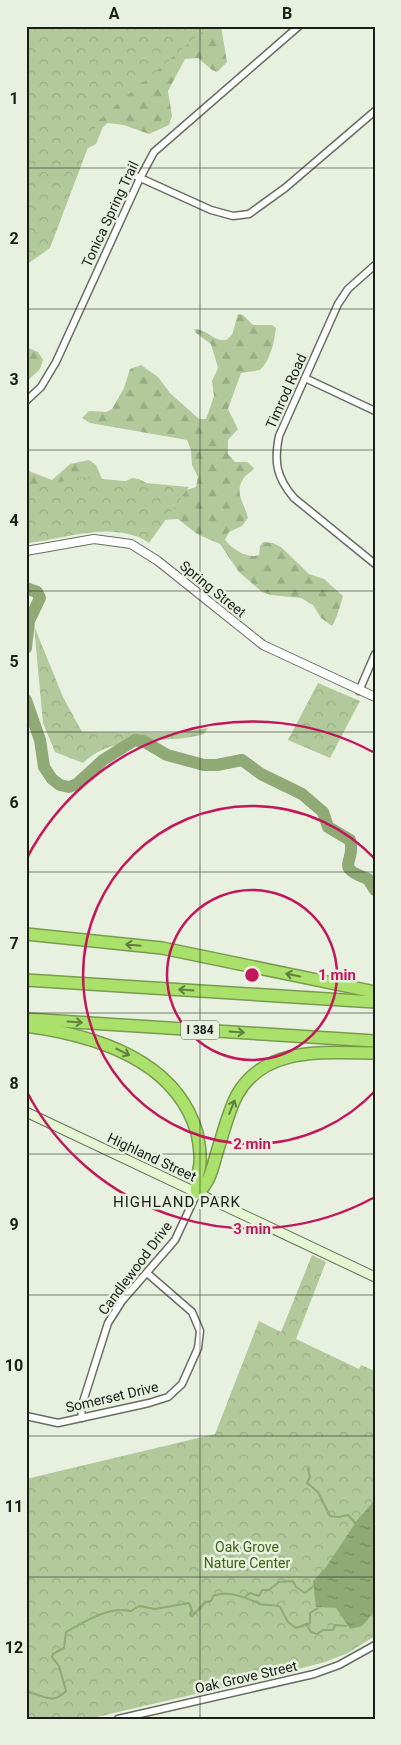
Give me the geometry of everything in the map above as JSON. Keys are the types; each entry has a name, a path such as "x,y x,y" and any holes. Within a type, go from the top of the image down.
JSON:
{"highway":[{"path":"26,934 162,948 375,992"},
{"path":"26,980 375,1002"},
{"name":"I 384","path":"26,1019 375,1041"},
{"path":"26,1026 75,1034 108,1045 137,1060 164,1080 184,1105 195,1128 200,1153 195,1184 197,1193"},
{"path":"197,1193 208,1181 236,1098 245,1083 258,1071 274,1061 290,1056 375,1053"}],"main road":[{"name":"Highland Street","path":"26,1112 375,1277"}],"street":[{"name":"Tonica Spring Trail","path":"26,401 41,387 56,362 138,177 154,152 299,26"},
{"path":"138,177 211,210 233,216 249,214 285,188 375,111"},
{"name":"Timrod Road","path":"375,265 348,289 338,304 279,436 276,453 278,470 284,486 294,498 375,564"},
{"path":"305,378 375,412"},
{"name":"Spring Street","path":"26,551 94,539 131,544 158,561 263,645 375,697"},
{"path":"359,690 375,654"},
{"name":"Candlewood Drive","path":"82,1418 81,1408 108,1323 122,1301 175,1240 197,1193"},
{"name":"Somerset Drive","path":"26,1416 58,1423 168,1397 182,1384 198,1348 200,1331 192,1312 147,1273"},
{"name":"Oak Grove Street","path":"118,1719 314,1674 339,1665 375,1645"}],"green space":[{"path":"26,26 221,26 227,62 217,72 198,58 185,59 168,91 172,116 169,125 149,134 124,125 108,123 103,127 96,144 88,148"},
{"path":"26,26 209,26 98,121 50,248 26,265"},
{"path":"238,314 243,315 253,325 272,325 276,328 273,345 267,361 260,370 241,373 228,409 238,429 228,440 228,454 235,462 247,462 254,468 243,479 240,489 248,518 242,526 229,532 225,540 236,550 250,556 259,555 260,546 263,542 273,543 281,547 309,574 324,579 343,596 337,617 332,626 321,618 313,605 301,598 271,595 262,592 239,572 220,544 197,534 178,519 163,520 135,536 121,533 94,532 26,543 26,470 52,480 70,464 89,460 96,465 103,481 118,485 132,478 139,479 155,488 173,494 196,487 198,477 192,465 191,450 187,440 90,423 82,418 89,411 106,412 112,409 124,388 130,369 141,365 158,377 170,393 199,419 206,419 214,396 212,381 218,368 211,344 196,333 194,329 203,331 218,339 226,340 232,335"},
{"path":"26,347 38,352 43,360 40,369 26,382"},
{"path":"81,477 189,487 149,543 135,535 120,531 105,531 73,534 26,543 26,490"},
{"path":"34,626 63,697 82,732 171,733 208,728 204,734 125,743 110,747 96,753 83,763 55,752 43,723"},
{"path":"318,683 360,701 330,758 288,740"},
{"name":"Oak Grove Nature Center","path":"312,1255 326,1262 296,1339 359,1369 361,1365 375,1371 375,1636 348,1653 325,1662 260,1679 88,1719 26,1719 26,1479 215,1434 259,1321 281,1332"}],"water":[{"path":"375,1500 375,1611 362,1626 350,1629 336,1608 316,1607 313,1581 326,1567 358,1519"}],"waterway":[{"path":"26,588 37,592 40,598 29,621 26,648"},
{"path":"26,700 40,740 44,767 52,779 60,785 69,787 77,784 103,760 135,740 145,742 167,755 204,765 217,765 242,760 261,774 302,794 323,812 328,827 350,840 351,854 348,867 357,875 368,879 375,890"},
{"path":"308,1469 310,1477 307,1483 318,1492 330,1516 348,1515 357,1525"},
{"path":"246,1596 250,1593 259,1596 262,1590 269,1590 279,1582 293,1581 296,1587 305,1593 315,1585"},
{"path":"26,1692 47,1698 56,1698 66,1691 59,1666 52,1657 53,1654 64,1648 66,1632 89,1619 106,1613 122,1610 131,1611 139,1606 155,1609 189,1603 192,1616 206,1602 211,1601 213,1596 231,1594 260,1604 280,1607 288,1622 296,1628 310,1623 310,1613 318,1608"},
{"path":"307,1626 311,1632 317,1634 323,1630 333,1630 335,1625 346,1626"}],"district":[{"name":"HIGHLAND PARK","path":"177,1202"}]}
